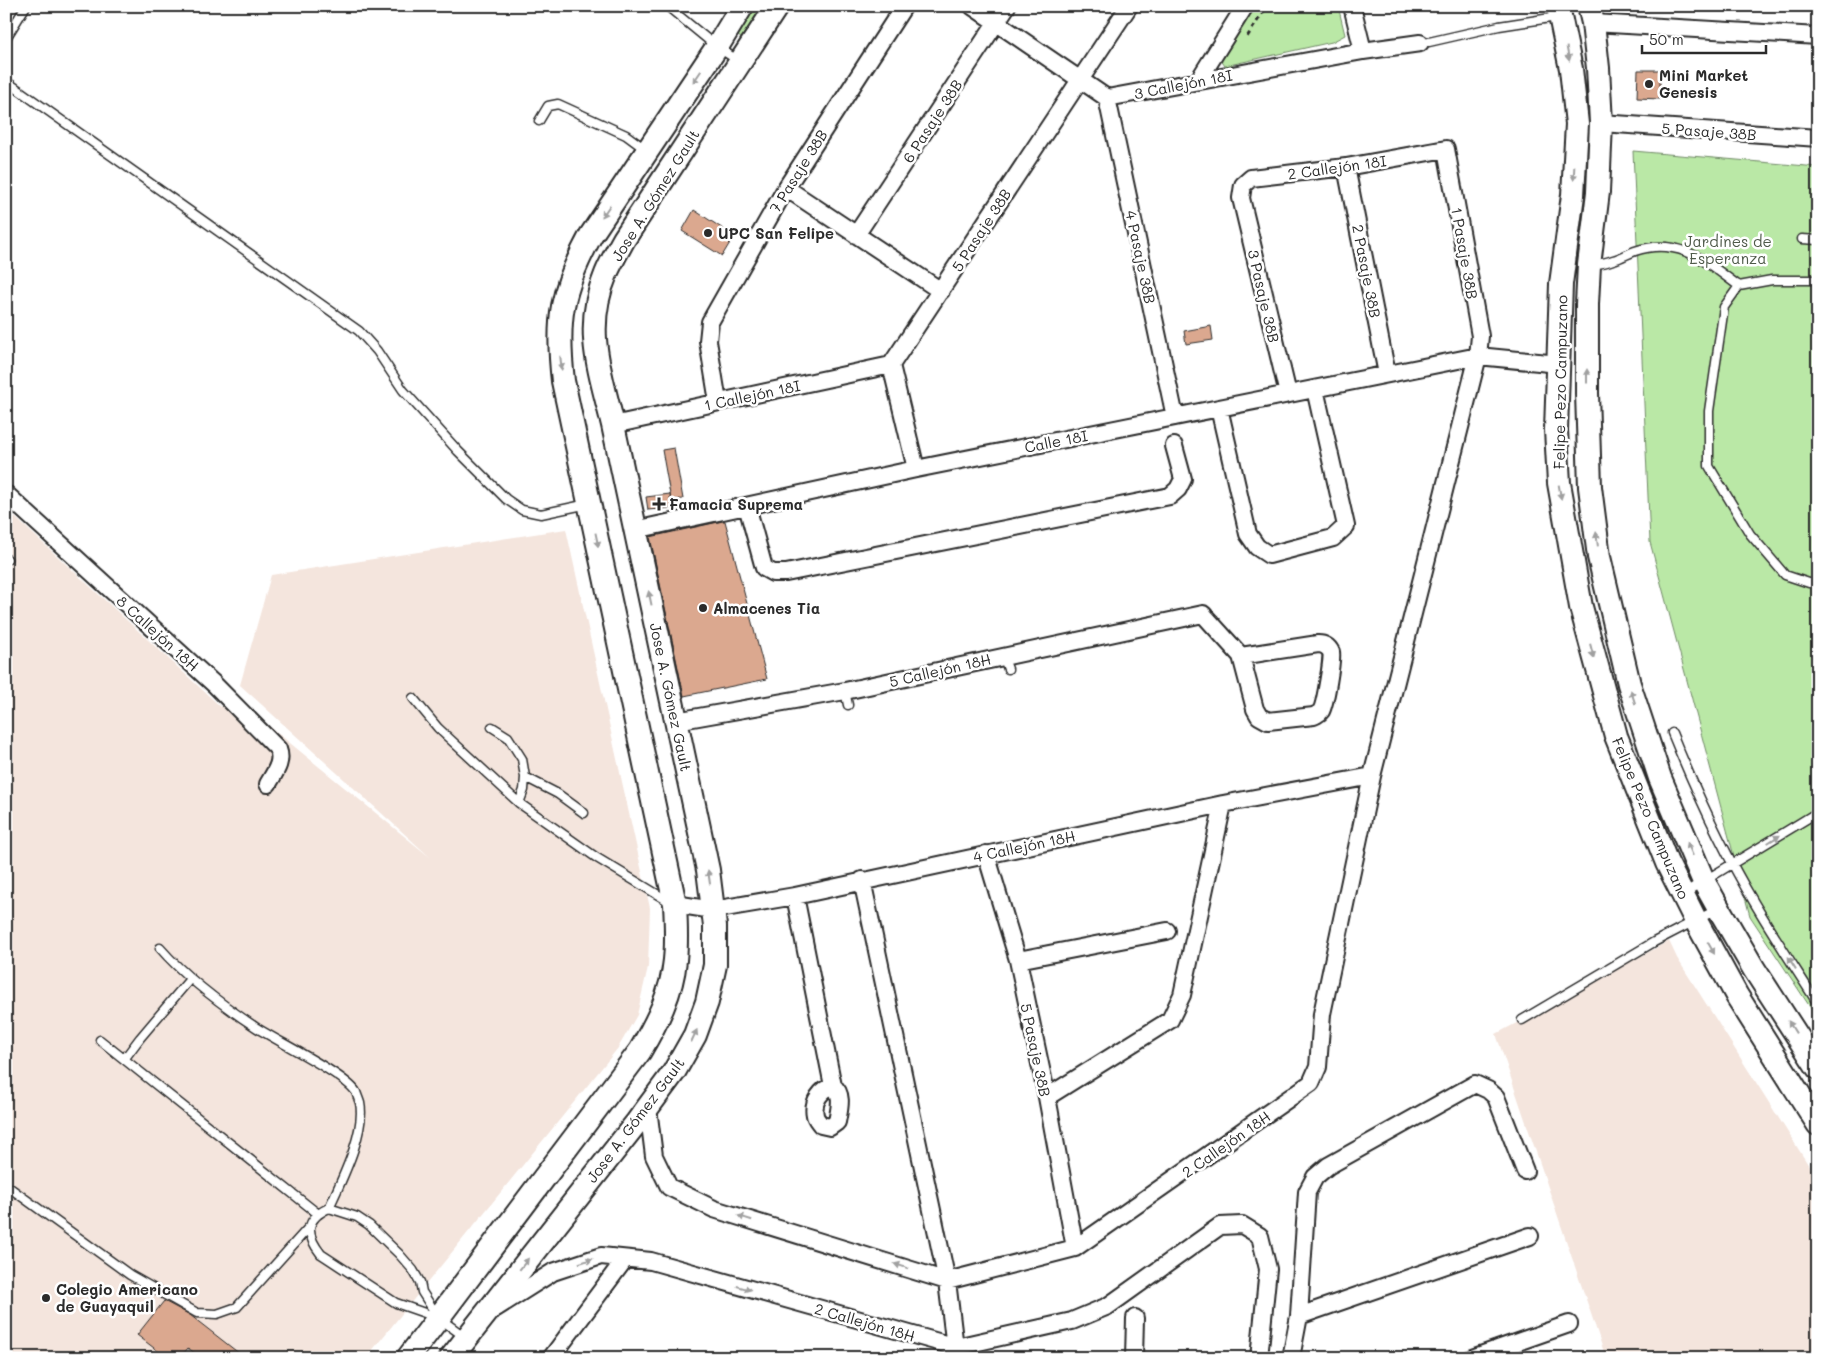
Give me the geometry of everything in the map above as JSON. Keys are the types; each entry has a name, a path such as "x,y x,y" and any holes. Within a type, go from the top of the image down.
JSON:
{"main road":[{"name":"Jose A. Gómez Gault","path":"408,1358 640,1051 659,1018 668,991 675,961 676,904 563,382 559,348 560,318 566,288 576,262 591,235 742,6"},
{"name":"Jose A. Gómez Gault","path":"451,1358 648,1108 674,1072 695,1035 707,1002 715,966 715,926 708,870 597,359 594,330 597,302 606,274 624,239 777,6"},
{"name":"Felipe Pezo Campuzano","path":"1559,11 1571,69 1577,124 1573,195 1561,284 1556,430 1559,483 1581,607 1616,736 1667,863 1696,922 1737,996 1818,1124"},
{"name":"Felipe Pezo Campuzano","path":"1591,14 1598,68 1601,123 1598,192 1587,304 1587,403 1590,488 1599,557 1629,684 1660,778 1704,882 1754,969 1818,1068"}],"street":[{"name":"7 Pasaje 38B","path":"718,402 708,341 710,322 786,188 904,6"},
{"path":"972,6 1107,98"},
{"name":"6 Pasaje 38B","path":"856,235 1007,6"},
{"name":"5 Pasaje 38B","path":"892,365 1129,6"},
{"path":"1198,81 1244,6"},
{"path":"1352,6 1363,51"},
{"path":"1591,14 1818,36"},
{"name":"3 Callejón 18I","path":"1107,98 1363,51 1424,43"},
{"name":"4 Pasaje 38B","path":"1107,98 1175,417"},
{"name":"5 Pasaje 38B","path":"1601,123 1818,138"},
{"name":"2 Callejón 18I","path":"1242,198 1243,185 1251,178 1346,167 1446,149"},
{"name":"1 Pasaje 38B","path":"1318,1067 1322,1014 1372,776 1478,356 1480,336 1446,149"},
{"name":"2 Pasaje 38B","path":"1346,167 1387,374"},
{"path":"786,188 941,291"},
{"name":"3 Pasaje 38B","path":"1242,198 1288,394"},
{"name":"Calle 18I","path":"635,530 916,469 1478,356 1559,364"},
{"path":"892,365 916,469"},
{"name":"1 Callejón 18I","path":"612,425 892,365"},
{"path":"1219,408 1248,534 1257,547 1269,555 1333,538 1346,526 1315,389"},
{"path":"746,506 764,568 773,573 786,572 1170,496 1183,479 1174,446"},
{"name":"8 Callejón 18H","path":"6,494 214,684 278,749 281,756 280,763 268,784"},
{"name":"5 Callejón 18H","path":"676,721 847,698 1005,663 1203,614 1241,656"},
{"path":"1318,644 1326,646 1332,656 1321,712 1314,716 1268,721 1259,716 1255,709 1241,656 1318,644"},
{"name":"4 Callejón 18H","path":"676,904 713,910 795,896 862,880 1223,804 1372,776"},
{"path":"1046,1097 1170,1020 1182,995 1223,804"},
{"name":"5 Pasaje 38B","path":"986,854 1018,960 1074,1248"},
{"path":"862,880 947,1281 956,1352"},
{"path":"795,896 832,1086"},
{"path":"1018,960 1167,931"},
{"name":"2 Callejón 18H","path":"947,1281 1074,1248 1306,1088 1315,1078 1318,1067"},
{"path":"1291,1358 1299,1316 1307,1192 1315,1177 1328,1166 1475,1084 1488,1090 1496,1097 1525,1171"},
{"path":"648,1108 654,1156 668,1187 714,1209 947,1281"},
{"name":"2 Callejón 18H","path":"482,1317 553,1272 601,1256 651,1261 956,1352 1072,1321 1108,1306 1220,1226 1242,1225 1260,1236 1268,1269 1259,1358"},
{"path":"1299,1316 1530,1236"},
{"path":"551,1358 625,1259"},
{"path":"1134,1358 1135,1318"},
{"path":"1472,1358 1569,1324"}],"lane":[{"path":"6,38 26,6"},
{"path":"667,6 740,62"},
{"path":"1424,43 1559,11"},
{"path":"6,82 360,331 377,351 403,390 458,451 506,499 522,510 541,514 589,504"},
{"path":"539,121 548,106 558,104 626,135 647,150"},
{"path":"1802,239 1818,240"},
{"path":"1590,265 1612,261 1636,251 1662,246 1682,249 1708,263 1739,286"},
{"path":"1818,280 1772,280 1739,286 1724,307 1709,411 1709,466 1750,534 1785,575 1809,583 1818,583"},
{"path":"413,698 438,728 519,804 597,858 676,904"},
{"path":"492,727 508,737 522,759 525,777 524,790 519,804"},
{"path":"1672,733 1697,795 1733,864 1755,904 1818,1004"},
{"path":"525,777 558,794 584,813"},
{"path":"1682,894 1818,812"},
{"path":"1522,1020 1654,942 1719,909"},
{"path":"10,1188 130,1275 197,1312 217,1314 237,1307 310,1226 318,1213 329,1208 344,1177 358,1134 360,1104 356,1091 338,1076 257,1028 190,979 160,948"},
{"path":"125,1058 190,979"},
{"path":"100,1040 318,1213"},
{"path":"329,1208 358,1217 399,1254 413,1270 420,1282 422,1292 439,1318"},
{"path":"310,1226 310,1237 313,1244 322,1254 396,1303 439,1318 467,1338"}],"path":[{"path":"1244,41 1267,6"}],"shaded area":[{"path":"6,509 221,707 231,695 431,858 240,685 271,575 566,529 650,908 648,967 637,1015 618,1048 366,1358 6,1358"},
{"path":"1669,941 1677,958 1818,1180 1818,1358 1606,1358 1496,1034"}],"green space":[{"path":"755,6 769,6 746,42 737,35"},
{"path":"1254,6 1338,6 1345,35 1332,42 1225,66 1220,59"},
{"name":"Jardines de Esperanza","path":"1633,151 1818,167 1818,1019 1750,916 1650,542"}],"building":[{"name":"Mini Market Genesis","path":"1638,70 1660,70 1660,99 1637,98"},
{"name":"UPC San Felipe","path":"694,210 734,236 722,256 682,231"},
{"path":"1211,326 1213,340 1186,344 1184,331"},
{"path":"674,448 683,499 671,500 662,450"},
{"name":"Famacia Suprema","path":"670,494 671,508 648,510 646,497"},
{"name":"Almacenes Tia","path":"725,521 767,679 684,696 650,537"},
{"path":"164,1301 190,1315 245,1358 201,1358 188,1348 180,1358 167,1358 137,1335"}],"place":[{"name":"Mini Market Genesis","path":"1649,84"},
{"name":"UPC San Felipe","path":"708,233"},
{"name":"Famacia Suprema","path":"659,504"},
{"name":"Almacenes Tia","path":"703,608"},
{"name":"Colegio Americano de Guayaquil","path":"46,1298"}]}
